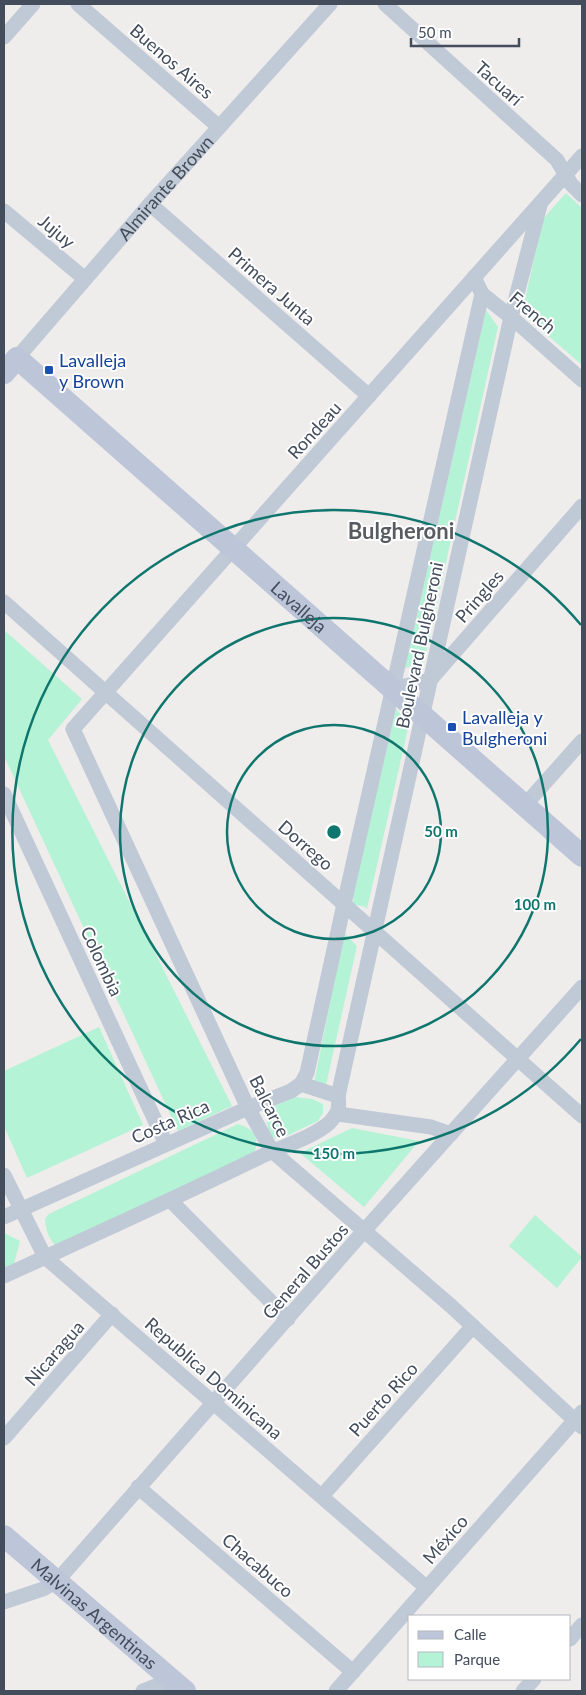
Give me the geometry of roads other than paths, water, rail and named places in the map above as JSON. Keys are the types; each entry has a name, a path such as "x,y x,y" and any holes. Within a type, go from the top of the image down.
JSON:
{"street":[{"path":"4,37 33,4"},
{"name":"Buenos Aires","path":"78,4 219,127"},
{"name":"Almirante Brown","path":"10,365 150,204 330,4"},
{"name":"Tacuarí","path":"385,4 557,160 570,184 582,194"},
{"name":"Rondeau","path":"74,729 582,156"},
{"name":"Boulevard Bulgheroni","path":"338,1096 511,316 540,203"},
{"name":"Primera Junta","path":"150,204 369,396"},
{"name":"Jujuy","path":"4,211 85,279"},
{"path":"474,277 482,294"},
{"name":"Boulevard Bulgheroni","path":"301,1084 308,1073 392,689 482,294"},
{"name":"French","path":"482,294 511,316 582,380"},
{"name":"Lavalleja","path":"10,365 234,549 582,856"},
{"name":"Pringles","path":"430,680 582,506"},
{"name":"Dorrego","path":"4,602 105,694 582,1116"},
{"path":"392,689 430,680"},
{"name":"Balcarce","path":"74,729 248,1108 272,1151 580,1420"},
{"path":"525,806 582,741"},
{"name":"Colombia","path":"4,794 166,1144"},
{"name":"General Bustos","path":"57,1580 363,1232 582,987"},
{"path":"4,1276 171,1201 328,1124 338,1114 338,1096 301,1084"},
{"name":"Costa Rica","path":"4,1217 248,1108 291,1091 301,1084"},
{"path":"338,1114 431,1127 451,1134"},
{"name":"Republica Dominicana","path":"4,1175 45,1257 427,1588"},
{"path":"171,1201 288,1319"},
{"name":"Nicaragua","path":"4,1438 112,1314"},
{"name":"Puerto Rico","path":"322,1496 473,1326"},
{"name":"México","path":"336,1691 580,1420"},
{"name":"Chacabuco","path":"138,1488 353,1672"},
{"name":"Malvinas Argentinas","path":"4,1536 178,1685"},
{"path":"4,1602 43,1589 57,1580"},
{"path":"571,1638 582,1625"},
{"path":"523,1691 533,1680"},
{"path":"143,1691 178,1685"}],"place":[{"name":"Lavalleja y Brown","path":"49,370"},
{"name":"Lavalleja y Bulgheroni","path":"452,727"}],"district":[{"name":"Bulgheroni","path":"401,530"}]}
